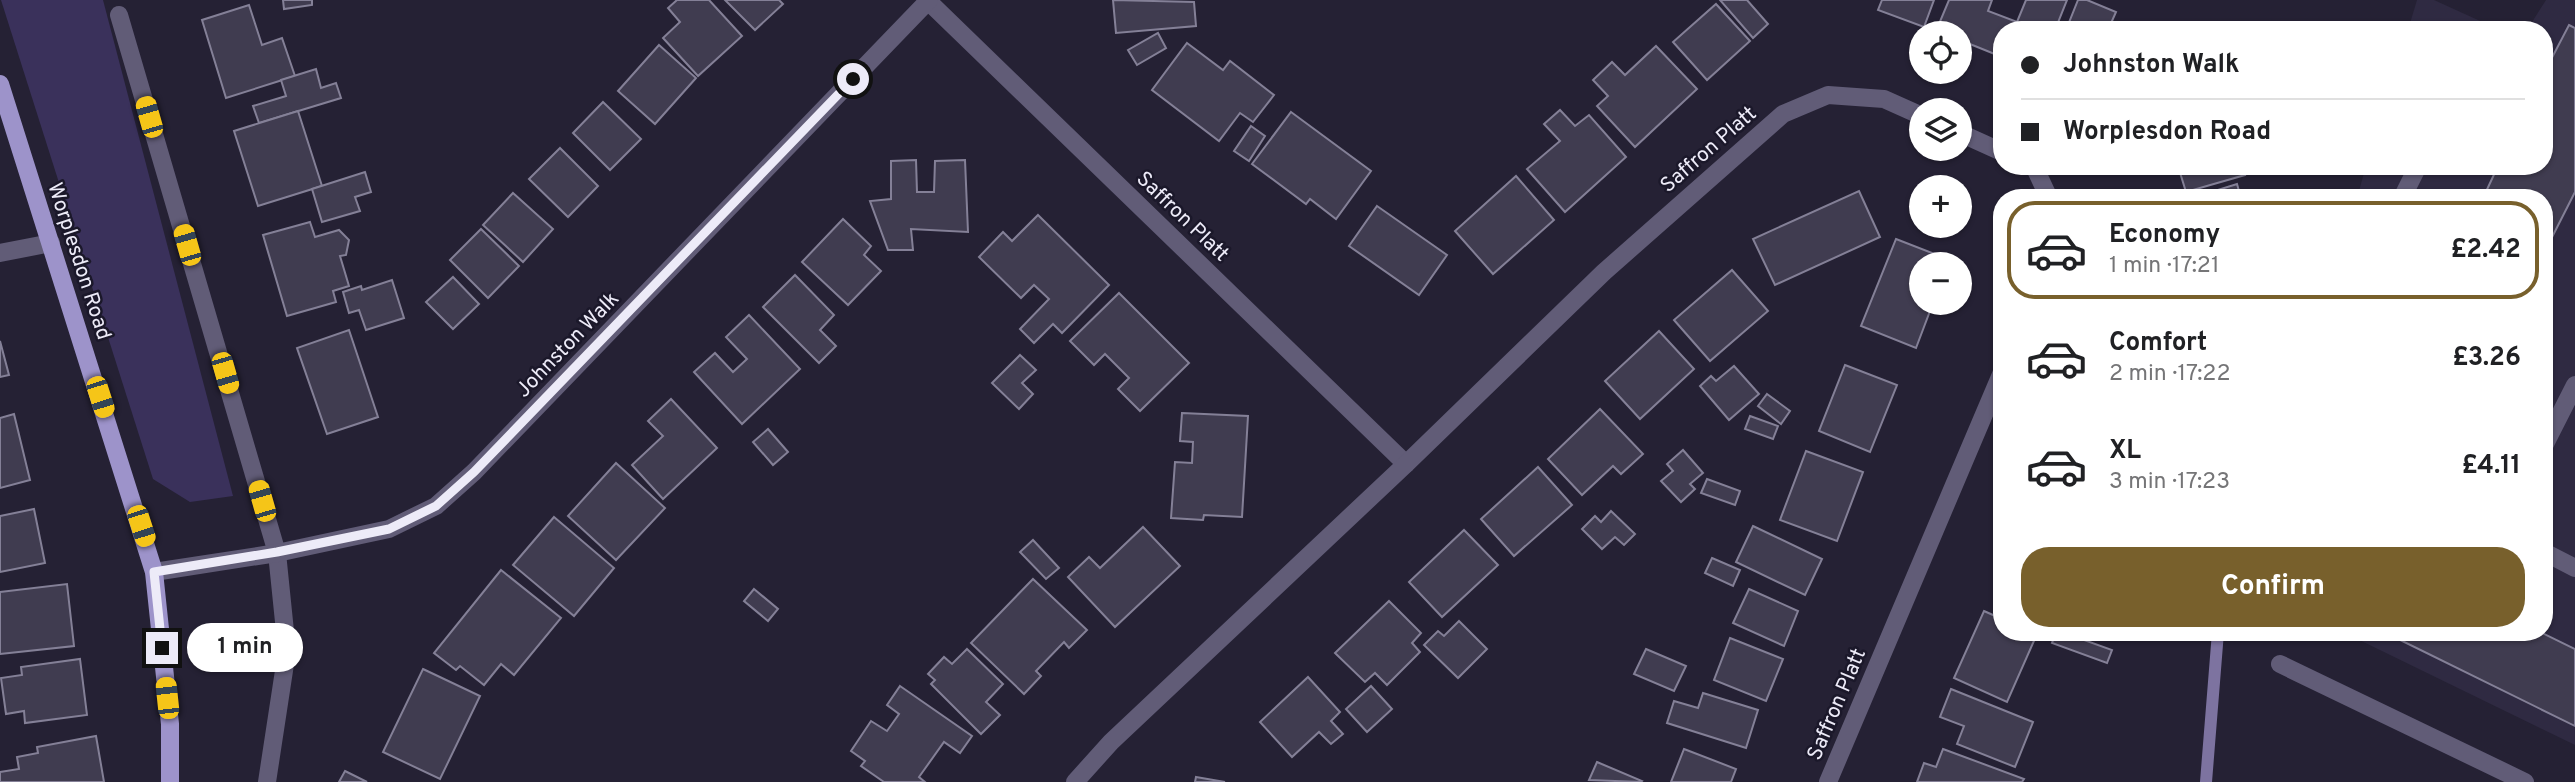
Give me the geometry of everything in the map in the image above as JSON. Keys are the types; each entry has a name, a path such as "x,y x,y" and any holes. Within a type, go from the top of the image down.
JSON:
{"main road":[{"name":"Worplesdon Road","path":"0,84 154,572 170,724 170,782"}],"street":[{"name":"Saffron Platt","path":"929,1 1406,464"},
{"name":"Johnston Walk","path":"154,572 277,552 389,529 436,506 484,462 929,1"},
{"path":"118,7 277,552 288,651 267,782"},
{"name":"Saffron Platt","path":"1075,782 1111,742 1406,464 1604,272 1783,114 1828,95 1884,99 1909,110"},
{"path":"1972,138 1993,148"},
{"path":"0,253 51,243"},
{"path":"2553,428 2575,385"},
{"name":"Saffron Platt","path":"1828,782 1993,394"},
{"path":"2553,557 2575,568"},
{"path":"2280,664 2525,782"}],"shaded area":[{"path":"1,0 103,0 233,496 190,502 153,479"},
{"path":"2417,0 2434,0 2480,21 2411,21"},
{"path":"2546,0 2575,0 2575,745 2361,641 2553,641 2553,189 2360,189 2363,175 2553,175 2553,21 2533,21"}],"building":[{"path":"283,0 312,0 312,5 284,9"},
{"path":"677,0 709,0 742,36 698,76 663,38 680,22 668,8"},
{"path":"725,0 779,0 783,4 755,30"},
{"path":"1113,0 1194,2 1196,26 1116,33"},
{"path":"1720,0 1747,0 1768,24 1753,38"},
{"path":"1882,0 1934,0 1926,21 1909,21 1878,10"},
{"path":"1949,0 1992,0 1988,11 2014,21 1993,21 1993,53 1972,45 1972,21 1940,21"},
{"path":"2026,0 2067,0 2059,21 2017,21"},
{"path":"2078,0 2087,0 2116,12 2112,21 2070,21"},
{"path":"1716,4 1750,41 1707,80 1673,42"},
{"path":"249,5 262,45 282,38 295,76 226,98 202,20"},
{"path":"2569,25 2575,28 2575,192 2553,235 2553,189 2487,189 2494,175 2553,175 2553,56"},
{"path":"1158,33 1166,48 1137,65 1128,50"},
{"path":"1187,43 1223,70 1230,61 1274,95 1253,122 1240,113 1219,141 1152,90"},
{"path":"659,45 696,78 655,124 618,91"},
{"path":"1656,46 1697,89 1635,147 1597,106 1608,96 1593,80 1612,62 1625,75"},
{"path":"316,69 321,88 336,83 341,98 259,123 253,106 286,96 281,80"},
{"path":"603,102 641,139 610,170 573,133"},
{"path":"1560,110 1575,126 1589,115 1626,157 1565,212 1527,169 1560,141 1544,124"},
{"path":"298,111 322,186 258,206 234,131"},
{"path":"1291,112 1371,171 1336,219 1310,199 1306,204 1252,164"},
{"path":"1251,126 1265,136 1249,161 1234,151"},
{"path":"560,148 598,186 568,217 529,179"},
{"path":"916,160 917,192 934,192 935,161 965,160 968,232 911,229 913,250 888,250 870,201 891,199 891,161"},
{"path":"365,172 371,192 355,197 360,211 322,222 312,189"},
{"path":"2181,175 2245,175 2196,189 2185,189"},
{"path":"1516,176 1554,220 1493,274 1455,231"},
{"path":"2237,184 2238,189 2221,189"},
{"path":"1859,191 1880,237 1775,285 1753,239"},
{"path":"513,193 553,229 523,262 483,225"},
{"path":"1377,206 1447,255 1419,295 1349,246"},
{"path":"1038,215 1109,285 1062,333 1053,324 1034,343 1020,329 1049,299 1034,285 1021,298 979,257 1003,232 1012,241"},
{"path":"843,219 871,246 864,255 881,271 848,305 802,262"},
{"path":"310,222 315,237 339,230 349,240 346,255 340,256 349,286 333,291 336,302 287,316 263,235"},
{"path":"481,229 519,266 488,298 450,260"},
{"path":"1896,239 1929,252 1909,252 1909,315 1928,315 1916,348 1861,326"},
{"path":"1732,270 1768,311 1710,361 1674,320"},
{"path":"795,275 834,315 820,330 836,346 819,363 763,307"},
{"path":"453,277 479,304 453,329 426,302"},
{"path":"392,280 404,318 366,330 359,310 349,313 343,292 361,286 362,290"},
{"path":"1119,293 1189,363 1140,411 1118,389 1129,378 1105,354 1094,365 1070,341"},
{"path":"749,315 800,369 742,424 694,372 715,353 733,372 747,359 726,337"},
{"path":"349,330 378,417 327,434 297,348"},
{"path":"1659,331 1694,369 1640,419 1605,381"},
{"path":"0,341 9,375 0,377"},
{"path":"1020,355 1036,370 1022,383 1033,394 1019,409 992,383"},
{"path":"1845,365 1897,385 1870,452 1819,431"},
{"path":"1734,366 1759,394 1729,420 1700,386 1711,376 1716,381"},
{"path":"1767,394 1790,411 1781,424 1758,406"},
{"path":"671,399 717,448 663,499 632,465 663,436 648,421"},
{"path":"1600,409 1643,454 1621,474 1613,466 1582,495 1548,459"},
{"path":"1182,413 1248,416 1242,517 1204,515 1203,520 1171,518 1175,462 1192,463 1193,442 1180,441"},
{"path":"14,414 30,480 0,488 0,418"},
{"path":"1750,416 1778,426 1773,439 1745,429"},
{"path":"768,429 788,452 773,465 753,442"},
{"path":"1683,450 1703,473 1690,484 1695,489 1681,502 1661,481 1673,471 1667,464"},
{"path":"1806,451 1863,472 1837,541 1780,520"},
{"path":"616,463 665,508 616,560 568,516"},
{"path":"1538,467 1572,505 1514,556 1481,519"},
{"path":"1707,479 1740,491 1735,505 1701,493"},
{"path":"34,509 45,563 0,572 0,516"},
{"path":"1611,511 1635,534 1624,545 1615,537 1602,549 1582,529 1595,516 1601,522"},
{"path":"554,517 614,568 574,616 513,565"},
{"path":"1753,526 1822,559 1805,595 1736,562"},
{"path":"1143,527 1180,566 1115,627 1068,577 1089,557 1100,568"},
{"path":"1464,530 1498,565 1442,617 1409,582"},
{"path":"1033,540 1059,568 1046,579 1020,552"},
{"path":"1712,558 1740,570 1733,586 1705,573"},
{"path":"501,570 561,618 514,675 501,664 484,685 460,666 456,670 434,653"},
{"path":"1033,579 1087,630 1069,648 1064,642 1036,671 1041,676 1024,694 971,643"},
{"path":"67,584 74,646 0,654 0,592"},
{"path":"754,589 778,609 768,621 744,601"},
{"path":"1749,589 1798,611 1784,646 1733,623"},
{"path":"1389,601 1421,633 1412,643 1420,652 1387,685 1375,673 1365,682 1335,653"},
{"path":"1984,611 1993,615 1993,641 2034,641 2007,702 1954,678"},
{"path":"1459,621 1487,649 1458,678 1424,645 1438,631 1444,636"},
{"path":"1730,638 1783,659 1766,701 1714,680"},
{"path":"2553,638 2575,649 2575,726 2402,641 2553,641"},
{"path":"2087,641 2112,650 2107,663 2052,643"},
{"path":"967,649 1003,684 986,702 1000,715 981,734 931,684 935,680 928,674 944,657 952,664"},
{"path":"1646,649 1686,666 1674,691 1634,674"},
{"path":"80,659 87,715 25,723 24,711 6,714 1,678 22,675 21,667"},
{"path":"423,669 480,696 440,779 383,752"},
{"path":"1308,677 1340,712 1331,721 1343,734 1331,744 1319,732 1292,757 1260,722"},
{"path":"900,686 972,736 960,753 944,742 919,777 925,782 884,782 861,766 865,761 851,751 871,721 887,731 899,714 887,705"},
{"path":"1371,686 1392,709 1367,732 1346,709"},
{"path":"1951,689 2033,722 2015,767 1957,744 1964,726 1940,717"},
{"path":"1703,693 1758,710 1746,748 1667,723 1674,701 1698,708"},
{"path":"96,736 104,782 0,782 0,772 19,769 17,757 38,753 37,747"},
{"path":"1684,749 1736,769 1731,782 1671,782"},
{"path":"1943,749 2024,779 2022,782 1917,782 1924,763 1936,767"},
{"path":"1597,762 1642,781 1589,780"},
{"path":"345,771 367,782 339,782"},
{"path":"1196,777 1225,782 1195,782"}],"waterway":[{"path":"2206,782 2217,641"}],"route":[{"path":"162,648 154,572 277,552 389,529 436,506 474,472 853,79"}]}
